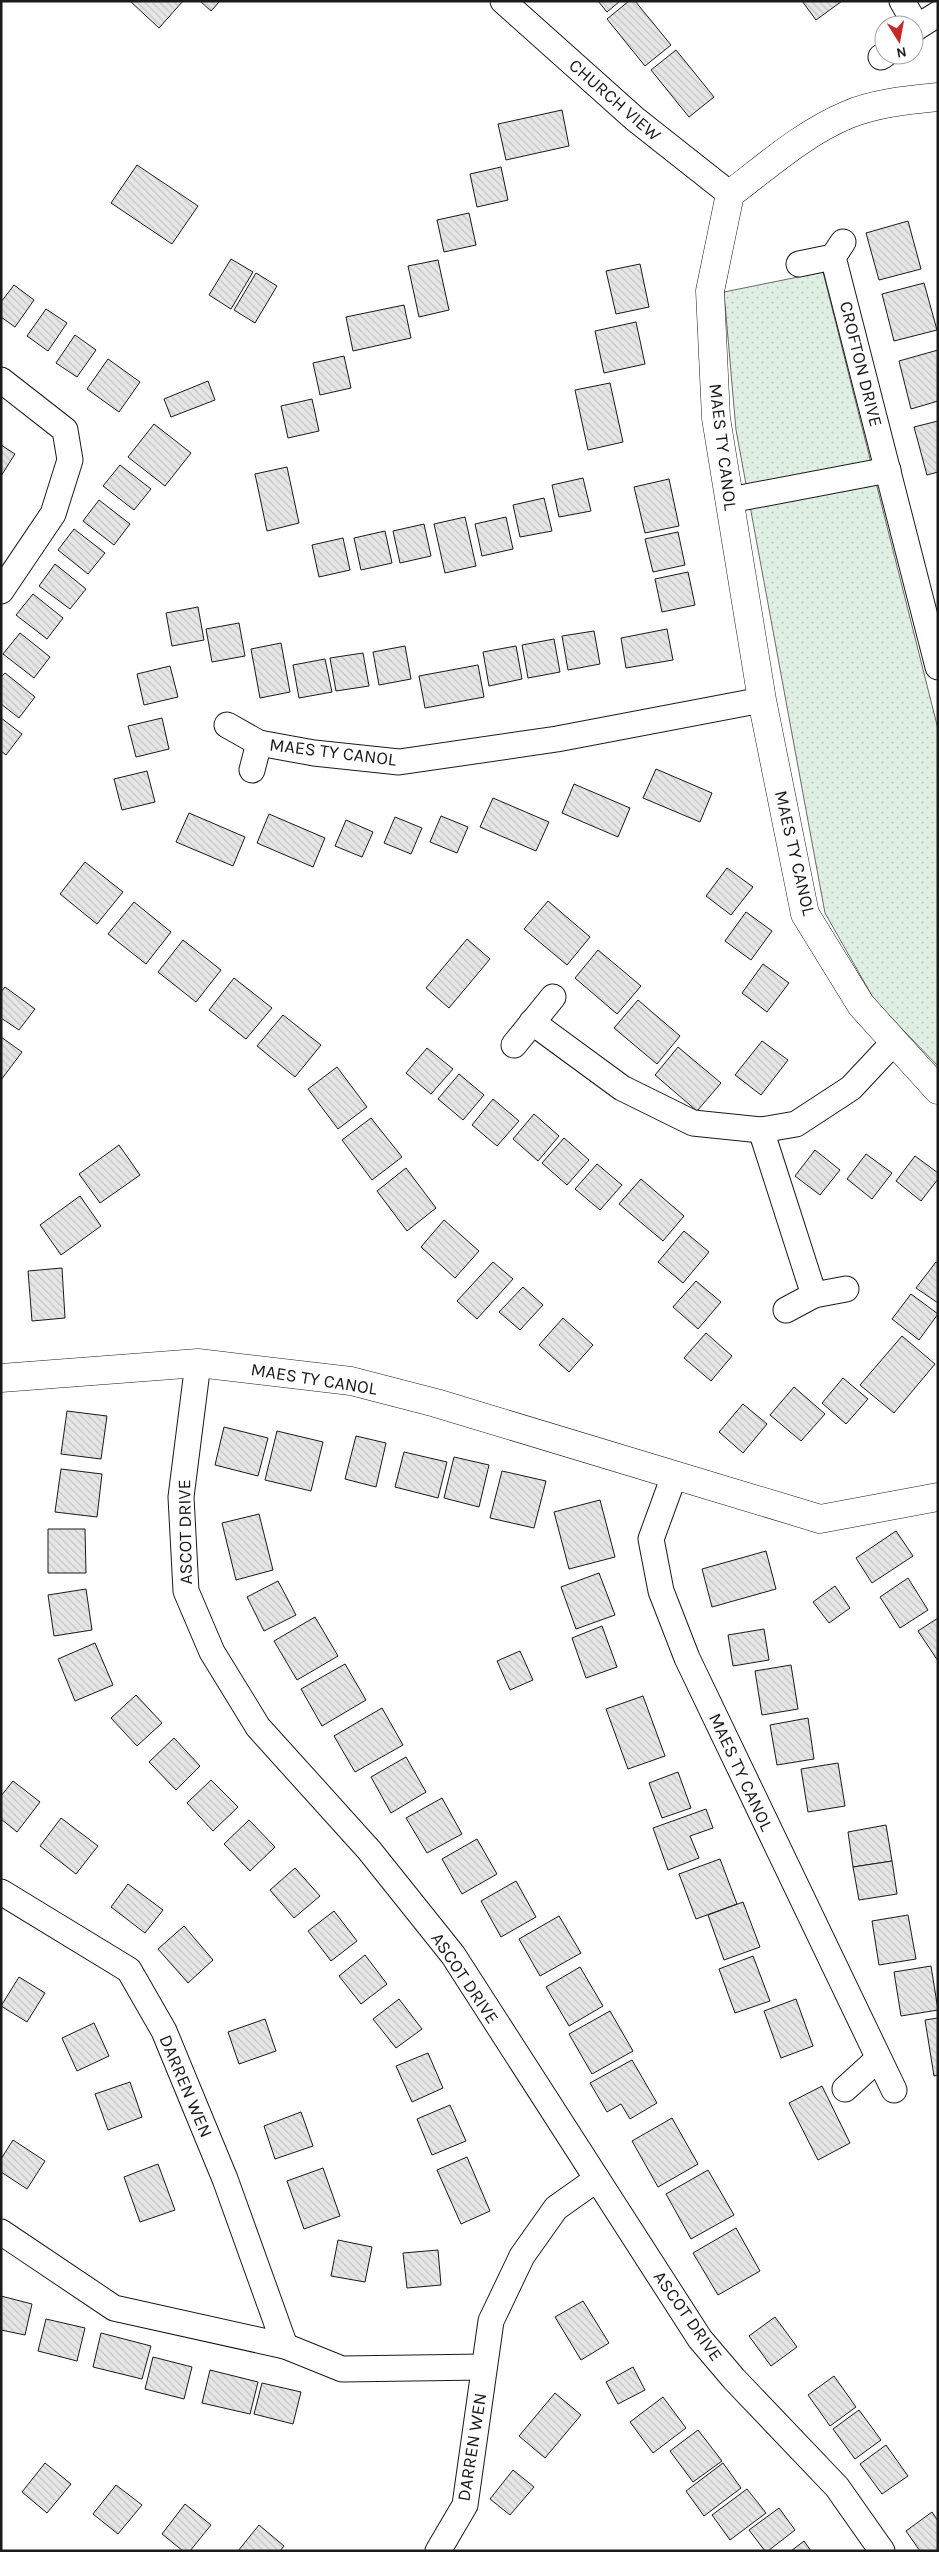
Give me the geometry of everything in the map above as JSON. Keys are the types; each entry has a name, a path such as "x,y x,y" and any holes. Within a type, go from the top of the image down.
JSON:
{"street":[{"name":"CHURCH VIEW","path":"503,1 635,119 730,194"},
{"path":"902,1 909,15"},
{"path":"924,23 938,14"},
{"path":"730,194 800,141 848,114 902,100 938,97"},
{"name":"MAES TY CANOL","path":"730,194 710,291 716,418 762,700 805,914 861,1005 938,1090"},
{"name":"CROFTON DRIVE","path":"799,264 838,250 888,470 938,667"},
{"path":"1,380 65,430 70,460 53,514 1,591"},
{"path":"730,500 888,470"},
{"name":"MAES TY CANOL","path":"228,725 258,743 314,754 399,762 557,739 762,700"},
{"name":"MAES TY CANOL","path":"252,770 258,743"},
{"path":"514,1045 553,997"},
{"path":"532,1022 622,1088 693,1124 761,1130 796,1124 851,1088 894,1042"},
{"path":"761,1130 814,1295"},
{"path":"786,1310 814,1295 846,1289"},
{"name":"MAES TY CANOL","path":"1,1378 198,1363 351,1381 436,1403 820,1519 938,1496"},
{"name":"ASCOT DRIVE","path":"198,1363 181,1497 186,1591 212,1652 258,1727 368,1850 453,1955 700,2339 734,2378 837,2486 882,2551"},
{"name":"MAES TY CANOL","path":"674,1476 651,1539 661,1591 686,1658 894,2090"},
{"name":"DARREN WEN","path":"1,1892 129,1970 168,2041 225,2180 285,2346"},
{"path":"845,2089 878,2059"},
{"name":"DARREN WEN","path":"438,2551 465,2505 491,2321 522,2256 556,2208 597,2179"},
{"name":"DARREN WEN","path":"1,2232 114,2308 285,2346 342,2369 484,2367"}],"green space":[{"path":"823,272 938,729 938,1066 875,1001 825,913 736,430 724,292"}],"building":[{"path":"130,1 183,1 159,28"},
{"path":"200,1 220,1 211,11"},
{"path":"598,1 620,1 607,12"},
{"path":"629,1 635,1 671,45 645,66 607,19"},
{"path":"802,1 842,1 816,20"},
{"path":"676,50 714,97 689,117 651,70"},
{"path":"562,110 569,146 506,160 498,124"},
{"path":"137,165 198,206 172,244 111,203"},
{"path":"501,167 508,200 477,207 470,174"},
{"path":"469,213 476,245 444,252 437,220"},
{"path":"908,221 921,269 879,280 866,233"},
{"path":"231,259 253,272 231,309 209,295"},
{"path":"438,260 449,310 419,317 408,266"},
{"path":"640,264 649,307 616,314 606,271"},
{"path":"256,273 277,286 255,323 234,310"},
{"path":"924,283 937,330 894,341 882,294"},
{"path":"14,285 34,300 15,327 1,317 1,302"},
{"path":"404,305 411,338 353,351 346,317"},
{"path":"46,309 67,323 48,351 27,336"},
{"path":"636,322 645,364 604,373 595,331"},
{"path":"75,335 96,350 77,377 56,363"},
{"path":"938,350 938,401 911,409 899,361"},
{"path":"344,356 351,388 320,395 313,363"},
{"path":"108,359 140,382 119,412 87,389"},
{"path":"208,381 215,400 171,417 164,399"},
{"path":"610,383 623,442 588,450 575,390"},
{"path":"312,399 319,431 288,438 281,406"},
{"path":"938,421 938,472 927,475 914,427"},
{"path":"154,424 191,453 165,486 128,457"},
{"path":"1,445 15,454 1,476"},
{"path":"120,465 151,489 134,510 103,486"},
{"path":"287,467 299,523 267,531 255,474"},
{"path":"583,478 591,511 559,517 552,485"},
{"path":"669,479 679,526 645,533 634,487"},
{"path":"544,498 552,531 520,537 513,505"},
{"path":"99,500 130,524 114,545 83,521"},
{"path":"465,517 476,566 445,573 434,524"},
{"path":"506,517 513,549 482,556 475,524"},
{"path":"424,524 431,556 400,563 393,531"},
{"path":"74,529 105,553 88,574 58,550"},
{"path":"385,531 392,563 361,570 354,538"},
{"path":"678,532 685,565 653,572 645,539"},
{"path":"343,538 350,570 319,577 312,545"},
{"path":"55,564 86,589 70,609 39,586"},
{"path":"688,572 695,605 662,612 655,579"},
{"path":"33,594 63,618 47,639 16,615"},
{"path":"198,607 204,640 172,646 166,613"},
{"path":"239,623 245,656 212,662 206,629"},
{"path":"667,629 673,660 626,668 621,638"},
{"path":"594,631 600,664 568,670 562,636"},
{"path":"20,633 50,657 34,678 3,654"},
{"path":"554,639 560,672 528,678 522,645"},
{"path":"281,643 290,692 260,698 251,649"},
{"path":"405,646 411,679 379,685 373,652"},
{"path":"516,646 522,679 489,686 483,652"},
{"path":"363,653 369,686 336,691 330,658"},
{"path":"325,659 332,692 299,698 293,665"},
{"path":"478,665 484,697 425,708 419,676"},
{"path":"170,666 178,697 144,705 137,674"},
{"path":"5,673 35,697 19,718 1,704 1,677"},
{"path":"1,718 22,734 6,755 1,751"},
{"path":"162,718 169,749 136,757 128,726"},
{"path":"656,769 712,793 700,822 643,798"},
{"path":"147,771 155,802 122,810 114,779"},
{"path":"574,784 630,808 618,837 562,813"},
{"path":"493,798 549,822 536,851 480,827"},
{"path":"189,813 245,837 233,866 176,842"},
{"path":"269,814 325,838 313,867 257,843"},
{"path":"441,816 468,827 457,853 430,842"},
{"path":"395,817 422,828 411,854 384,843"},
{"path":"346,820 373,832 362,857 335,846"},
{"path":"85,862 123,892 97,924 60,894"},
{"path":"727,868 753,887 731,915 706,896"},
{"path":"548,901 590,937 567,965 524,929"},
{"path":"134,902 171,932 146,964 108,934"},
{"path":"746,912 772,931 751,960 725,941"},
{"path":"467,939 490,959 449,1008 426,988"},
{"path":"183,940 221,970 196,1002 158,972"},
{"path":"598,950 641,986 617,1014 575,978"},
{"path":"763,964 789,983 767,1012 742,993"},
{"path":"234,978 272,1008 246,1039 209,1010"},
{"path":"5,987 35,1009 19,1030 1,1018 1,992"},
{"path":"638,1000 680,1036 657,1064 614,1028"},
{"path":"283,1015 321,1045 295,1077 257,1046"},
{"path":"1,1037 22,1052 1,1080"},
{"path":"762,1041 788,1060 761,1095 735,1075"},
{"path":"678,1047 721,1083 697,1111 655,1075"},
{"path":"427,1048 453,1069 431,1094 406,1073"},
{"path":"337,1067 367,1107 338,1129 308,1089"},
{"path":"459,1074 484,1095 463,1120 438,1099"},
{"path":"493,1099 519,1121 497,1146 472,1125"},
{"path":"534,1114 559,1136 538,1161 513,1139"},
{"path":"371,1118 402,1157 372,1180 342,1140"},
{"path":"564,1138 589,1160 567,1185 542,1163"},
{"path":"119,1145 140,1175 100,1203 79,1174"},
{"path":"815,1150 840,1170 820,1195 795,1176"},
{"path":"866,1154 892,1173 872,1199 847,1179"},
{"path":"915,1156 938,1173 938,1179 921,1201 896,1181"},
{"path":"597,1164 622,1185 600,1210 575,1189"},
{"path":"406,1168 436,1208 407,1231 377,1191"},
{"path":"641,1179 684,1216 663,1241 619,1204"},
{"path":"80,1196 101,1226 61,1255 40,1225"},
{"path":"444,1220 479,1251 455,1278 421,1247"},
{"path":"684,1231 709,1252 683,1283 658,1262"},
{"path":"493,1262 513,1279 477,1319 457,1301"},
{"path":"936,1262 938,1264 938,1303 916,1288"},
{"path":"62,1268 65,1318 32,1321 28,1271"},
{"path":"696,1281 721,1302 698,1329 673,1307"},
{"path":"523,1287 543,1305 520,1330 499,1312"},
{"path":"911,1294 938,1314 919,1340 892,1319"},
{"path":"563,1318 593,1345 569,1372 539,1345"},
{"path":"706,1333 732,1356 711,1381 684,1358"},
{"path":"902,1336 935,1364 894,1413 860,1385"},
{"path":"843,1378 868,1399 846,1424 822,1403"},
{"path":"794,1387 825,1414 801,1441 770,1415"},
{"path":"743,1404 767,1424 743,1453 719,1432"},
{"path":"67,1411 107,1416 101,1459 61,1454"},
{"path":"224,1427 268,1438 258,1476 215,1465"},
{"path":"277,1431 323,1442 311,1491 265,1480"},
{"path":"356,1436 386,1443 376,1487 345,1479"},
{"path":"404,1452 447,1462 438,1498 395,1487"},
{"path":"454,1457 489,1465 479,1507 444,1498"},
{"path":"61,1469 102,1474 97,1517 55,1512"},
{"path":"502,1471 546,1481 534,1528 490,1518"},
{"path":"600,1500 615,1557 569,1569 554,1512"},
{"path":"259,1514 273,1570 236,1580 222,1523"},
{"path":"48,1529 85,1529 86,1573 48,1573"},
{"path":"896,1531 913,1556 872,1583 856,1558"},
{"path":"766,1551 776,1589 712,1607 702,1569"},
{"path":"599,1573 615,1615 576,1629 561,1587"},
{"path":"908,1578 928,1610 900,1628 880,1597"},
{"path":"278,1581 296,1615 264,1631 247,1597"},
{"path":"835,1586 850,1608 829,1623 813,1602"},
{"path":"86,1589 92,1630 54,1636 48,1595"},
{"path":"315,1617 338,1656 297,1680 274,1641"},
{"path":"938,1618 938,1661 918,1631"},
{"path":"602,1626 617,1667 586,1678 572,1638"},
{"path":"764,1629 769,1660 733,1666 728,1635"},
{"path":"95,1643 113,1685 75,1701 58,1659"},
{"path":"520,1651 533,1680 510,1690 497,1661"},
{"path":"345,1664 366,1700 322,1726 301,1689"},
{"path":"791,1665 798,1709 762,1715 755,1671"},
{"path":"136,1695 162,1723 137,1746 111,1718"},
{"path":"643,1696 665,1756 628,1769 606,1709"},
{"path":"382,1708 403,1745 355,1772 334,1736"},
{"path":"808,1718 814,1759 777,1765 770,1725"},
{"path":"174,1738 200,1766 176,1790 149,1762"},
{"path":"406,1757 426,1792 391,1813 371,1777"},
{"path":"838,1763 845,1806 808,1812 801,1769"},
{"path":"678,1772 691,1808 662,1818 649,1783"},
{"path":"211,1780 238,1807 213,1831 187,1803"},
{"path":"13,1781 40,1802 17,1832 1,1819 1,1796"},
{"path":"442,1798 462,1834 427,1853 406,1818"},
{"path":"706,1809 713,1828 690,1836 699,1858 668,1870 653,1828"},
{"path":"61,1818 98,1846 76,1874 40,1846"},
{"path":"249,1820 275,1847 250,1871 224,1844"},
{"path":"886,1825 892,1861 853,1867 848,1832"},
{"path":"477,1839 497,1874 462,1894 442,1859"},
{"path":"720,1859 737,1904 696,1919 679,1874"},
{"path":"892,1861 897,1894 859,1900 853,1867"},
{"path":"295,1868 320,1896 294,1918 270,1890"},
{"path":"516,1881 536,1917 501,1937 481,1901"},
{"path":"128,1884 163,1910 145,1933 111,1907"},
{"path":"743,1902 760,1947 724,1960 708,1915"},
{"path":"334,1911 357,1941 331,1961 308,1931"},
{"path":"908,1915 916,1959 879,1965 872,1921"},
{"path":"559,1916 581,1953 540,1976 519,1939"},
{"path":"184,1926 213,1960 188,1983 158,1949"},
{"path":"365,1955 387,1984 361,2004 339,1976"},
{"path":"753,1956 770,2001 735,2013 719,1969"},
{"path":"931,1966 938,2010 901,2016 894,1972"},
{"path":"580,1967 603,2006 569,2026 546,1987"},
{"path":"19,1977 45,1993 27,2022 1,2006"},
{"path":"399,1999 422,2029 396,2048 373,2019"},
{"path":"796,1999 813,2046 781,2058 764,2011"},
{"path":"610,2011 633,2051 592,2074 569,2034"},
{"path":"938,2018 938,2075 934,2076 925,2020"},
{"path":"265,2019 276,2051 239,2064 228,2032"},
{"path":"94,2023 109,2056 77,2071 62,2038"},
{"path":"428,2053 443,2088 412,2102 396,2066"},
{"path":"632,2060 657,2103 630,2119 621,2104 607,2112 590,2083"},
{"path":"130,2082 142,2117 108,2130 95,2094"},
{"path":"822,2086 850,2143 818,2160 789,2103"},
{"path":"450,2105 466,2141 432,2155 417,2119"},
{"path":"301,2112 313,2146 275,2159 264,2126"},
{"path":"672,2118 698,2164 658,2187 632,2141"},
{"path":"13,2140 45,2161 27,2189 1,2172 1,2159"},
{"path":"467,2157 490,2211 461,2224 437,2170"},
{"path":"158,2164 175,2210 140,2222 124,2177"},
{"path":"323,2168 340,2216 304,2229 287,2181"},
{"path":"708,2170 734,2215 691,2239 666,2194"},
{"path":"736,2228 760,2271 718,2295 693,2253"},
{"path":"338,2240 372,2247 365,2282 331,2276"},
{"path":"438,2250 441,2285 407,2288 403,2253"},
{"path":"1,2296 32,2304 25,2335 1,2330"},
{"path":"583,2301 609,2343 581,2360 555,2317"},
{"path":"775,2317 797,2347 771,2366 749,2336"},
{"path":"46,2319 85,2328 77,2361 38,2351"},
{"path":"101,2333 151,2346 142,2379 93,2367"},
{"path":"153,2357 192,2367 184,2399 145,2389"},
{"path":"633,2367 645,2390 618,2404 606,2382"},
{"path":"210,2370 258,2382 250,2414 202,2403"},
{"path":"834,2376 856,2407 830,2426 808,2395"},
{"path":"262,2383 301,2392 293,2424 254,2414"},
{"path":"555,2393 581,2415 545,2458 519,2436"},
{"path":"663,2397 686,2428 653,2453 630,2422"},
{"path":"859,2410 881,2440 855,2459 833,2429"},
{"path":"698,2430 722,2461 693,2482 670,2451"},
{"path":"886,2445 908,2476 882,2494 860,2464"},
{"path":"45,2463 71,2484 47,2513 22,2492"},
{"path":"723,2463 741,2488 704,2516 686,2491"},
{"path":"513,2470 534,2487 510,2515 490,2499"},
{"path":"116,2485 142,2505 118,2534 93,2514"},
{"path":"747,2489 766,2513 730,2540 712,2515"},
{"path":"185,2504 211,2525 190,2551 183,2551 162,2534"},
{"path":"779,2508 795,2530 768,2551 765,2551 749,2530"},
{"path":"932,2512 938,2521 938,2551 920,2551 906,2531"},
{"path":"259,2525 284,2546 280,2551 238,2551"},
{"path":"804,2541 811,2551 791,2551"}]}
